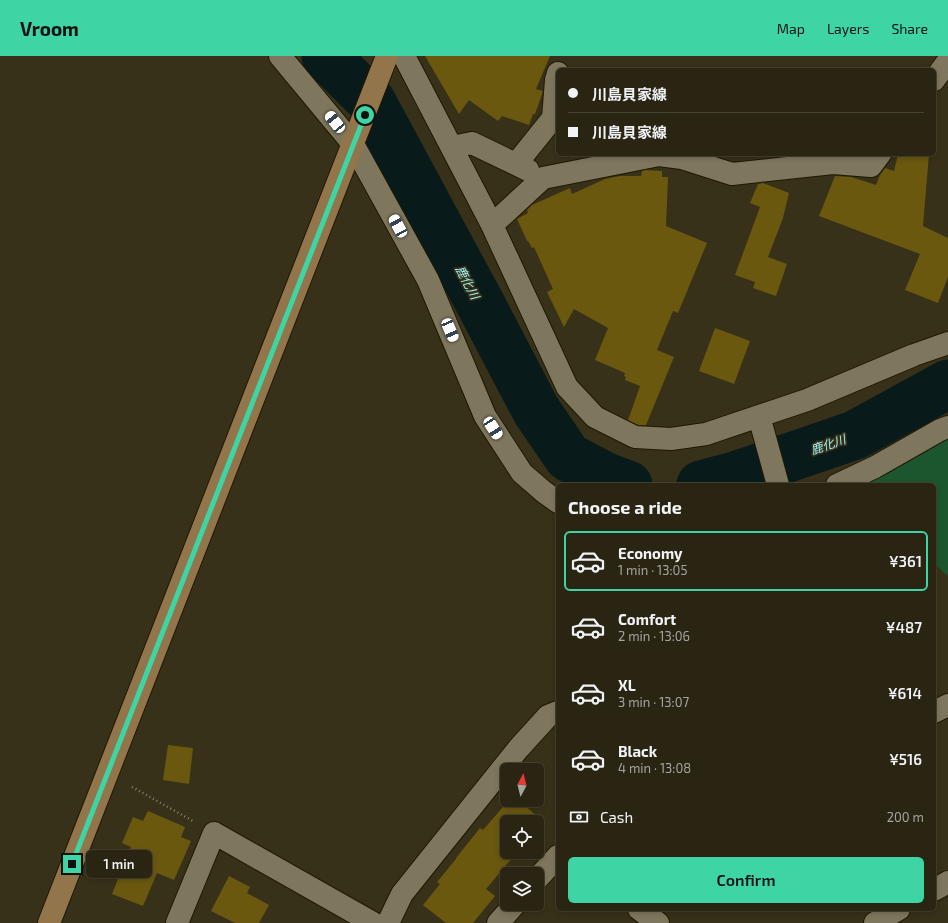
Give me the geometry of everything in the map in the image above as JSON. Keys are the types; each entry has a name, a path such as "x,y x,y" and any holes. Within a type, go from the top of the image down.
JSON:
{"main road":[{"path":"49,923 387,56"}],"street":[{"path":"280,56 353,144 428,280 485,416 522,473 556,501"},
{"path":"404,56 492,225 567,387 595,417 635,437 671,439 761,424 807,400 914,355 948,343"},
{"path":"559,68 563,56"},
{"path":"516,164 552,118 556,80"},
{"path":"452,147 472,143 543,178"},
{"path":"492,225 543,178 654,156"},
{"path":"667,156 682,158 732,174 833,163 871,166 878,156"},
{"path":"761,424 777,483"},
{"path":"841,483 875,467 940,430 948,427"},
{"path":"936,711 948,705"},
{"path":"388,923 402,894 518,749 548,716 556,713"},
{"path":"177,923 214,833 373,923"},
{"path":"544,871 556,858"},
{"path":"936,889 948,882"},
{"path":"498,923 509,911"},
{"path":"642,911 658,923"},
{"path":"875,923 896,911"}],"path":[{"path":"132,787 214,833"}],"green space":[{"path":"948,436 948,576 936,566 936,483 856,483"}],"building":[{"path":"425,56 550,56 536,89 543,91 535,114 533,114 529,125 502,116 498,121 469,100 459,114"},
{"path":"898,156 929,156 923,226 948,238 948,277 938,303 905,290 920,254 819,216 835,176 851,177 876,185 885,168 894,171"},
{"path":"642,171 662,171 662,177 668,177 666,226 707,243 678,313 673,311 657,350 674,357 646,425 638,425 628,420 640,386 625,380 625,373 595,360 608,328 574,309 564,327 547,292 553,289 534,247 532,248 527,241 517,219 528,213 527,210 532,205 570,188 572,194 605,179 620,176 641,176"},
{"path":"763,183 789,193 783,218 768,257 787,264 776,296 753,288 755,282 735,275 760,207 750,203 758,184"},
{"path":"715,328 750,341 734,384 699,371"},
{"path":"168,745 193,748 189,784 163,780"},
{"path":"503,807 526,807 536,815 500,815 500,859 511,859 505,867 500,867 500,872 486,889 495,896 473,923 446,923 423,905 440,884 437,882 480,828 483,830"},
{"path":"148,811 185,827 181,837 191,841 174,880 157,873 143,906 112,894 131,847 122,843 133,817 143,821"},
{"path":"229,876 250,887 247,893 269,905 259,923 235,923 211,911"}],"waterway":[{"name":"鹿化川","path":"326,56 371,101 536,410 568,457 606,477 622,483"},
{"name":"鹿化川","path":"709,483 735,476 855,435 948,384"}],"route":[{"path":"72,864 365,115"}]}
